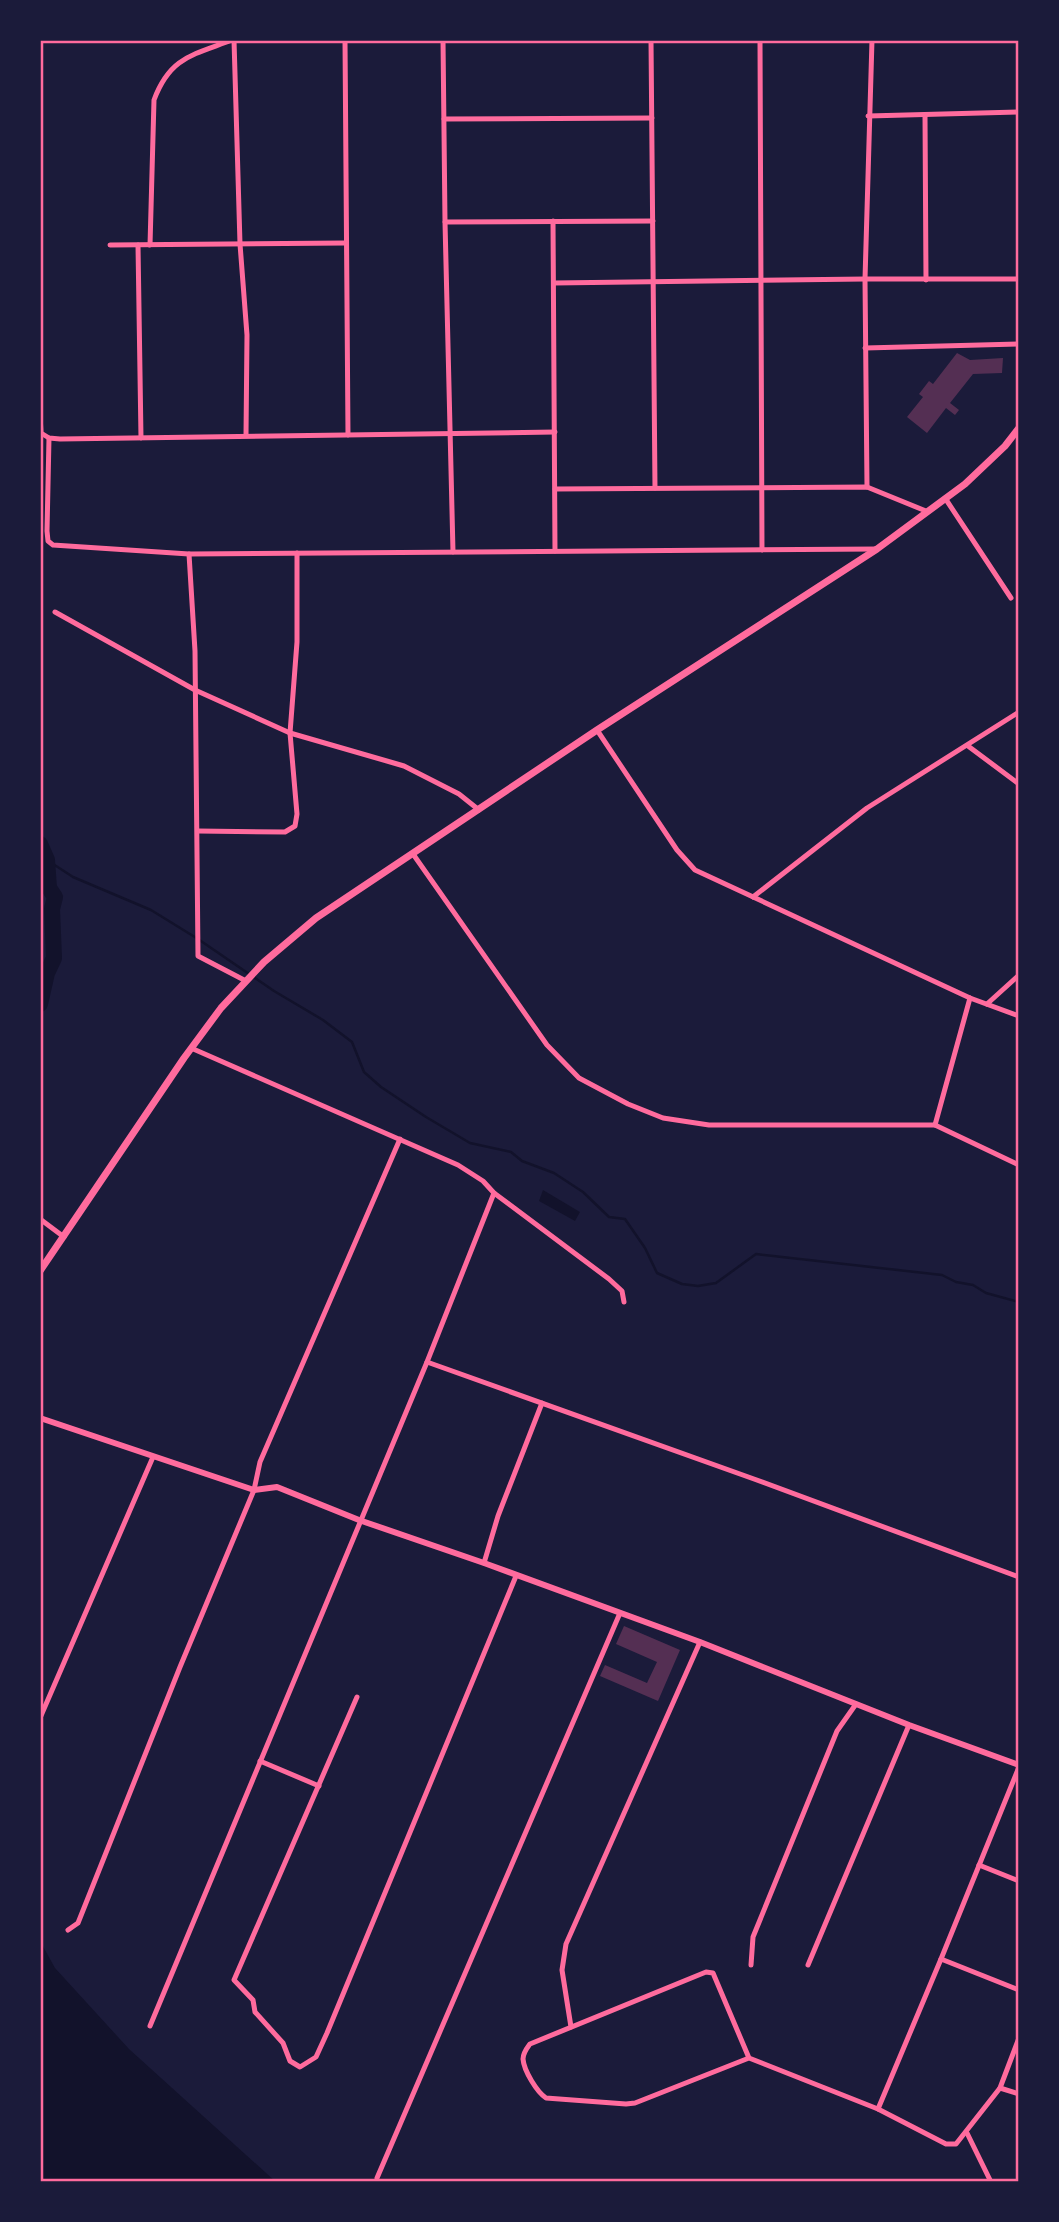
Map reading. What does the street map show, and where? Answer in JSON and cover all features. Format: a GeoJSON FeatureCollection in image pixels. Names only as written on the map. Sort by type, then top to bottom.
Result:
{"type":"FeatureCollection","features":[{"type":"Feature","properties":{"kind":"main road"},"geometry":{"type":"LineString","coordinates":[[40,1270],[191,1048],[221,1007],[264,962],[316,918],[597,730],[877,549],[985,465],[1019,428]]}},
{"type":"Feature","properties":{"kind":"street"},"geometry":{"type":"LineString","coordinates":[[150,245],[154,100],[158,90],[165,77],[183,59],[233,40],[240,244],[247,335],[246,435]]}},
{"type":"Feature","properties":{"kind":"street"},"geometry":{"type":"LineString","coordinates":[[345,40],[348,435]]}},
{"type":"Feature","properties":{"kind":"street"},"geometry":{"type":"LineString","coordinates":[[443,40],[453,552]]}},
{"type":"Feature","properties":{"kind":"street"},"geometry":{"type":"LineString","coordinates":[[651,40],[655,488]]}},
{"type":"Feature","properties":{"kind":"street"},"geometry":{"type":"LineString","coordinates":[[760,40],[762,550]]}},
{"type":"Feature","properties":{"kind":"street"},"geometry":{"type":"LineString","coordinates":[[867,487],[865,279],[872,40]]}},
{"type":"Feature","properties":{"kind":"street"},"geometry":{"type":"LineString","coordinates":[[868,116],[1019,112]]}},
{"type":"Feature","properties":{"kind":"street"},"geometry":{"type":"LineString","coordinates":[[925,115],[926,280]]}},
{"type":"Feature","properties":{"kind":"street"},"geometry":{"type":"LineString","coordinates":[[444,119],[652,118]]}},
{"type":"Feature","properties":{"kind":"street"},"geometry":{"type":"LineString","coordinates":[[445,222],[653,220]]}},
{"type":"Feature","properties":{"kind":"street"},"geometry":{"type":"LineString","coordinates":[[553,221],[555,551]]}},
{"type":"Feature","properties":{"kind":"street"},"geometry":{"type":"LineString","coordinates":[[110,246],[345,243]]}},
{"type":"Feature","properties":{"kind":"street"},"geometry":{"type":"LineString","coordinates":[[138,245],[141,438]]}},
{"type":"Feature","properties":{"kind":"street"},"geometry":{"type":"LineString","coordinates":[[554,283],[1019,279]]}},
{"type":"Feature","properties":{"kind":"street"},"geometry":{"type":"LineString","coordinates":[[865,348],[1019,344]]}},
{"type":"Feature","properties":{"kind":"street"},"geometry":{"type":"LineString","coordinates":[[40,415],[41,433],[49,438],[555,432]]}},
{"type":"Feature","properties":{"kind":"street"},"geometry":{"type":"LineString","coordinates":[[49,438],[48,541],[53,545],[189,554],[877,549]]}},
{"type":"Feature","properties":{"kind":"street"},"geometry":{"type":"LineString","coordinates":[[555,489],[867,487],[926,511]]}},
{"type":"Feature","properties":{"kind":"street"},"geometry":{"type":"LineString","coordinates":[[945,498],[1011,598]]}},
{"type":"Feature","properties":{"kind":"street"},"geometry":{"type":"LineString","coordinates":[[189,554],[195,651],[198,956],[246,981]]}},
{"type":"Feature","properties":{"kind":"street"},"geometry":{"type":"LineString","coordinates":[[198,831],[285,832],[295,826],[297,814],[290,733],[297,642],[296,554]]}},
{"type":"Feature","properties":{"kind":"street"},"geometry":{"type":"LineString","coordinates":[[55,612],[195,690],[290,733],[404,766],[459,794],[479,810]]}},
{"type":"Feature","properties":{"kind":"street"},"geometry":{"type":"LineString","coordinates":[[753,897],[867,808],[1019,712]]}},
{"type":"Feature","properties":{"kind":"street"},"geometry":{"type":"LineString","coordinates":[[597,730],[677,850],[695,870],[970,998],[1019,1016]]}},
{"type":"Feature","properties":{"kind":"street"},"geometry":{"type":"LineString","coordinates":[[968,746],[1019,784]]}},
{"type":"Feature","properties":{"kind":"street"},"geometry":{"type":"LineString","coordinates":[[413,854],[547,1045],[579,1078],[628,1104],[663,1118],[709,1125],[935,1125],[1019,1165]]}},
{"type":"Feature","properties":{"kind":"street"},"geometry":{"type":"LineString","coordinates":[[987,1004],[1019,975]]}},
{"type":"Feature","properties":{"kind":"street"},"geometry":{"type":"LineString","coordinates":[[935,1125],[970,998]]}},
{"type":"Feature","properties":{"kind":"street"},"geometry":{"type":"LineString","coordinates":[[191,1048],[458,1165],[483,1181],[494,1193],[609,1279],[622,1291],[624,1303]]}},
{"type":"Feature","properties":{"kind":"street"},"geometry":{"type":"LineString","coordinates":[[68,1930],[78,1923],[254,1490],[261,1462],[400,1139]]}},
{"type":"Feature","properties":{"kind":"street"},"geometry":{"type":"LineString","coordinates":[[150,2026],[494,1193]]}},
{"type":"Feature","properties":{"kind":"street"},"geometry":{"type":"LineString","coordinates":[[40,1219],[64,1237]]}},
{"type":"Feature","properties":{"kind":"street"},"geometry":{"type":"LineString","coordinates":[[426,1362],[1019,1577]]}},
{"type":"Feature","properties":{"kind":"street"},"geometry":{"type":"LineString","coordinates":[[484,1563],[498,1516],[541,1404]]}},
{"type":"Feature","properties":{"kind":"street"},"geometry":{"type":"LineString","coordinates":[[40,1418],[254,1490],[277,1487],[359,1520],[700,1642],[1019,1766],[942,1959],[878,2109]]}},
{"type":"Feature","properties":{"kind":"street"},"geometry":{"type":"LineString","coordinates":[[40,1718],[153,1457]]}},
{"type":"Feature","properties":{"kind":"street"},"geometry":{"type":"LineString","coordinates":[[357,1697],[234,1980],[253,2000],[255,2012],[284,2043],[290,2061],[300,2067],[316,2057],[516,1576]]}},
{"type":"Feature","properties":{"kind":"street"},"geometry":{"type":"LineString","coordinates":[[377,2179],[620,1613]]}},
{"type":"Feature","properties":{"kind":"street"},"geometry":{"type":"LineString","coordinates":[[571,2027],[562,1970],[566,1944],[700,1642]]}},
{"type":"Feature","properties":{"kind":"street"},"geometry":{"type":"LineString","coordinates":[[751,1965],[753,1937],[837,1731],[856,1704]]}},
{"type":"Feature","properties":{"kind":"street"},"geometry":{"type":"LineString","coordinates":[[808,1965],[909,1725]]}},
{"type":"Feature","properties":{"kind":"street"},"geometry":{"type":"LineString","coordinates":[[260,1761],[319,1786]]}},
{"type":"Feature","properties":{"kind":"street"},"geometry":{"type":"LineString","coordinates":[[979,1866],[1019,1881]]}},
{"type":"Feature","properties":{"kind":"street"},"geometry":{"type":"LineString","coordinates":[[942,1959],[1019,1990]]}},
{"type":"Feature","properties":{"kind":"street"},"geometry":{"type":"LineString","coordinates":[[750,2058],[713,1973],[710,1972],[530,2043],[523,2061],[540,2093],[547,2098],[626,2104],[635,2103],[750,2058],[878,2109],[946,2144],[957,2144],[1000,2088],[1019,2038]]}},
{"type":"Feature","properties":{"kind":"street"},"geometry":{"type":"LineString","coordinates":[[1000,2088],[1019,2094]]}},
{"type":"Feature","properties":{"kind":"street"},"geometry":{"type":"LineString","coordinates":[[967,2133],[991,2182]]}},
{"type":"Feature","properties":{"kind":"shaded area"},"geometry":{"type":"Polygon","coordinates":[[[543,1190],[580,1212],[575,1221],[539,1201],[543,1190]]]}},
{"type":"Feature","properties":{"kind":"shaded area"},"geometry":{"type":"Polygon","coordinates":[[[40,1941],[55,1968],[129,2049],[276,2182],[40,2182],[40,1941]]]}},
{"type":"Feature","properties":{"kind":"building"},"geometry":{"type":"Polygon","coordinates":[[[957,353],[970,360],[1003,358],[1002,373],[973,374],[950,403],[959,410],[955,415],[946,408],[927,433],[907,417],[923,397],[919,394],[929,381],[933,384],[957,353]]]}},
{"type":"Feature","properties":{"kind":"building"},"geometry":{"type":"Polygon","coordinates":[[[624,1626],[680,1650],[658,1701],[600,1676],[605,1665],[647,1683],[657,1662],[616,1644],[624,1626]]]}},
{"type":"Feature","properties":{"kind":"waterway"},"geometry":{"type":"LineString","coordinates":[[40,844],[47,860],[49,888],[55,897],[52,909],[54,958],[47,973],[40,1004]]}},
{"type":"Feature","properties":{"kind":"waterway"},"geometry":{"type":"LineString","coordinates":[[47,860],[73,877],[151,910],[323,1020],[352,1042],[364,1072],[381,1087],[426,1117],[470,1143],[511,1152],[522,1161],[554,1173],[583,1192],[609,1217],[625,1219],[645,1248],[657,1273],[682,1284],[698,1286],[716,1283],[756,1254],[942,1275],[956,1282],[973,1285],[986,1293],[1019,1302]]}}]}
